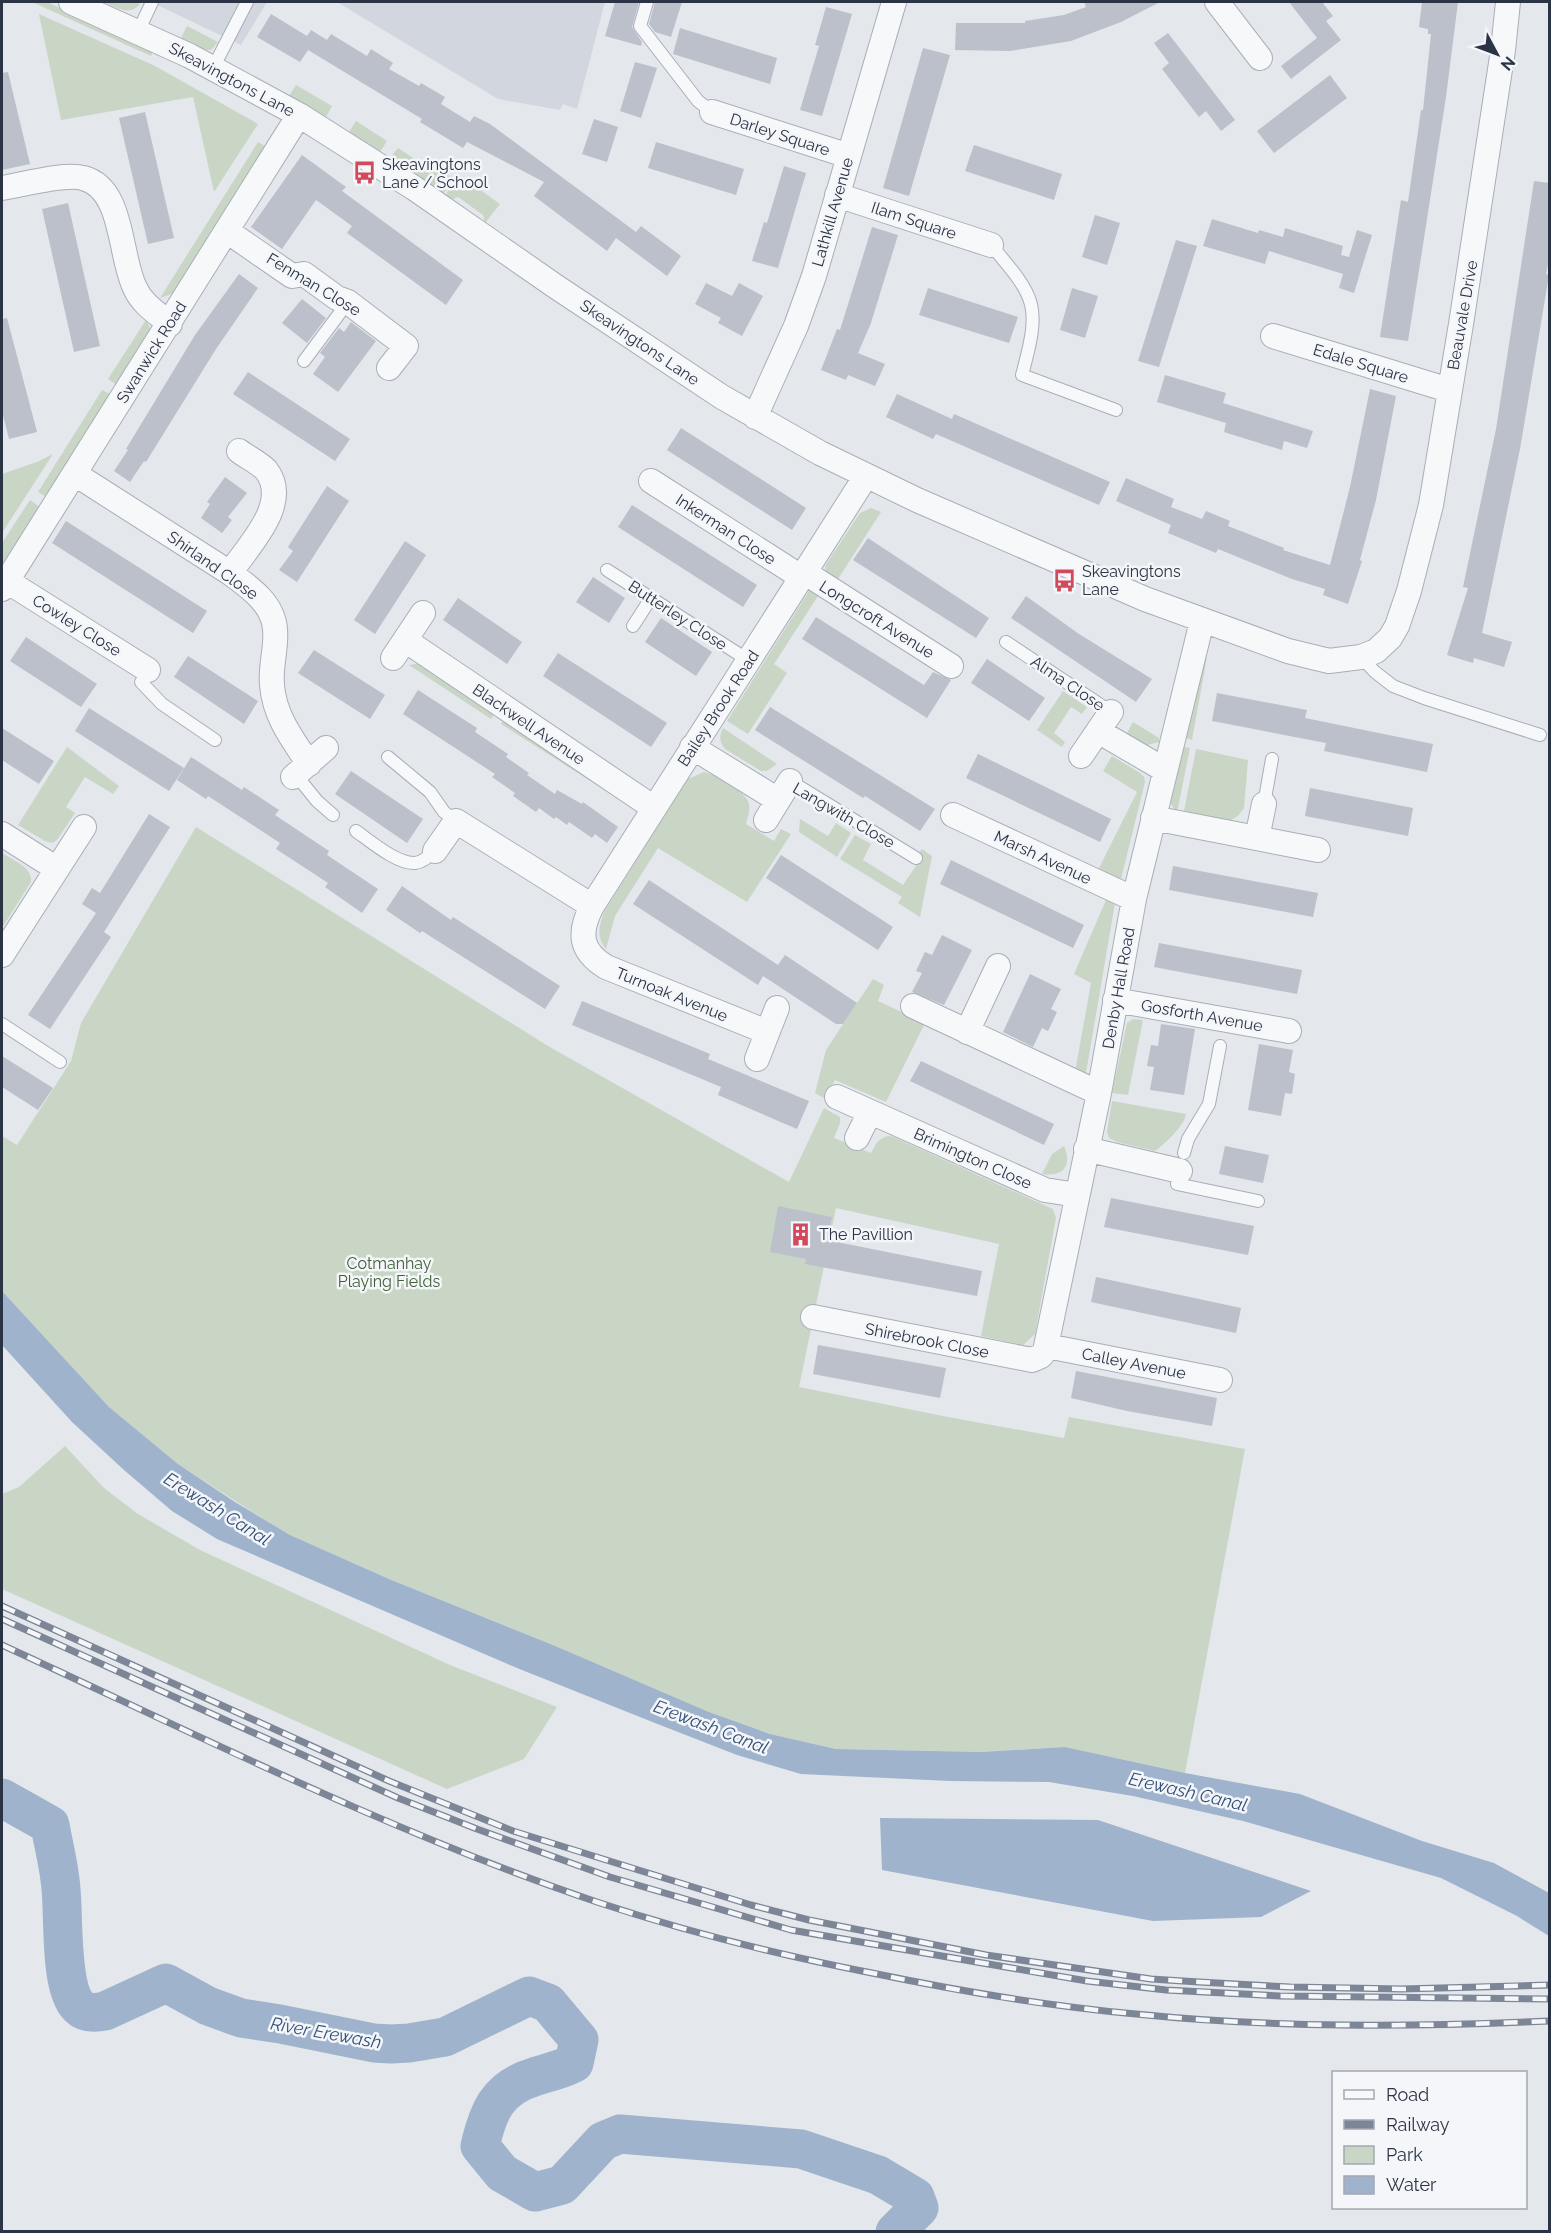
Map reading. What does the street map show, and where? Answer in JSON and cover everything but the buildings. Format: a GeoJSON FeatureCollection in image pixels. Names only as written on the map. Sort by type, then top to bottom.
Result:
{"type":"FeatureCollection","features":[{"type":"Feature","properties":{"kind":"street","name":"Skeavingtons Lane"},"geometry":{"type":"LineString","coordinates":[[71,2],[213,68],[299,115],[414,188],[705,386],[755,417],[866,476],[1145,599],[1288,651],[1329,661],[1362,657],[1376,651],[1390,638],[1397,626]]}},
{"type":"Feature","properties":{"kind":"street","name":"Lathkill Avenue"},"geometry":{"type":"LineString","coordinates":[[755,417],[804,303],[894,2]]}},
{"type":"Feature","properties":{"kind":"street"},"geometry":{"type":"LineString","coordinates":[[1216,2],[1260,58]]}},
{"type":"Feature","properties":{"kind":"street","name":"Beauvale Drive"},"geometry":{"type":"LineString","coordinates":[[1397,626],[1409,591],[1431,505],[1473,256],[1508,2]]}},
{"type":"Feature","properties":{"kind":"street","name":"Darley Square"},"geometry":{"type":"LineString","coordinates":[[712,112],[849,156]]}},
{"type":"Feature","properties":{"kind":"street","name":"Swanwick Road"},"geometry":{"type":"LineString","coordinates":[[3,582],[75,474],[299,115]]}},
{"type":"Feature","properties":{"kind":"street"},"geometry":{"type":"LineString","coordinates":[[2,188],[71,177],[84,178],[96,184],[110,198],[134,288],[144,303],[170,324]]}},
{"type":"Feature","properties":{"kind":"street","name":"Ilam Square"},"geometry":{"type":"LineString","coordinates":[[837,195],[991,244]]}},
{"type":"Feature","properties":{"kind":"street","name":"Fenman Close"},"geometry":{"type":"LineString","coordinates":[[227,231],[292,276],[304,274],[337,298],[348,302],[406,346],[389,368]]}},
{"type":"Feature","properties":{"kind":"street","name":"Edale Square"},"geometry":{"type":"LineString","coordinates":[[1273,336],[1449,390]]}},
{"type":"Feature","properties":{"kind":"street"},"geometry":{"type":"LineString","coordinates":[[230,573],[268,518],[275,496],[273,483],[265,469],[239,451]]}},
{"type":"Feature","properties":{"kind":"street","name":"Shirland Close"},"geometry":{"type":"LineString","coordinates":[[75,474],[230,573],[262,599],[272,616],[275,629],[271,669],[272,686],[283,724],[306,766]]}},
{"type":"Feature","properties":{"kind":"street","name":"Bailey Brook Road"},"geometry":{"type":"LineString","coordinates":[[585,944],[582,930],[592,906],[866,476]]}},
{"type":"Feature","properties":{"kind":"street","name":"Inkerman Close"},"geometry":{"type":"LineString","coordinates":[[651,481],[802,575]]}},
{"type":"Feature","properties":{"kind":"street","name":"Longcroft Avenue"},"geometry":{"type":"LineString","coordinates":[[802,575],[951,666]]}},
{"type":"Feature","properties":{"kind":"street","name":"Cowley Close"},"geometry":{"type":"LineString","coordinates":[[3,582],[149,669]]}},
{"type":"Feature","properties":{"kind":"street","name":"Blackwell Avenue"},"geometry":{"type":"LineString","coordinates":[[423,613],[399,649],[654,808]]}},
{"type":"Feature","properties":{"kind":"street","name":"Denby Hall Road"},"geometry":{"type":"LineString","coordinates":[[1044,1351],[1099,1093],[1134,899],[1202,621]]}},
{"type":"Feature","properties":{"kind":"street","name":"Alma Close"},"geometry":{"type":"LineString","coordinates":[[1081,756],[1104,721],[1165,770]]}},
{"type":"Feature","properties":{"kind":"street","name":"Langwith Close"},"geometry":{"type":"LineString","coordinates":[[692,747],[778,800]]}},
{"type":"Feature","properties":{"kind":"street"},"geometry":{"type":"LineString","coordinates":[[1257,838],[1264,804]]}},
{"type":"Feature","properties":{"kind":"street","name":"Marsh Avenue"},"geometry":{"type":"LineString","coordinates":[[953,815],[1134,899]]}},
{"type":"Feature","properties":{"kind":"street"},"geometry":{"type":"LineString","coordinates":[[1153,818],[1318,850]]}},
{"type":"Feature","properties":{"kind":"street"},"geometry":{"type":"LineString","coordinates":[[435,851],[456,821],[592,906]]}},
{"type":"Feature","properties":{"kind":"street"},"geometry":{"type":"LineString","coordinates":[[2,955],[84,827]]}},
{"type":"Feature","properties":{"kind":"street"},"geometry":{"type":"LineString","coordinates":[[2,834],[57,869]]}},
{"type":"Feature","properties":{"kind":"street","name":"Turnoak Avenue"},"geometry":{"type":"LineString","coordinates":[[585,944],[590,955],[606,967],[767,1032]]}},
{"type":"Feature","properties":{"kind":"street"},"geometry":{"type":"LineString","coordinates":[[967,1032],[999,966]]}},
{"type":"Feature","properties":{"kind":"street","name":"Gosforth Avenue"},"geometry":{"type":"LineString","coordinates":[[1115,1000],[1289,1031]]}},
{"type":"Feature","properties":{"kind":"street"},"geometry":{"type":"LineString","coordinates":[[913,1006],[1099,1093]]}},
{"type":"Feature","properties":{"kind":"street"},"geometry":{"type":"LineString","coordinates":[[757,1059],[777,1008]]}},
{"type":"Feature","properties":{"kind":"street","name":"Brimington Close"},"geometry":{"type":"LineString","coordinates":[[837,1097],[1045,1190],[1077,1195]]}},
{"type":"Feature","properties":{"kind":"street"},"geometry":{"type":"LineString","coordinates":[[857,1138],[870,1112]]}},
{"type":"Feature","properties":{"kind":"street"},"geometry":{"type":"LineString","coordinates":[[1086,1149],[1179,1174]]}},
{"type":"Feature","properties":{"kind":"street","name":"Shirebrook Close"},"geometry":{"type":"LineString","coordinates":[[813,1317],[1032,1360],[1044,1351]]}},
{"type":"Feature","properties":{"kind":"street","name":"Calley Avenue"},"geometry":{"type":"LineString","coordinates":[[1044,1351],[1220,1380]]}},
{"type":"Feature","properties":{"kind":"lane"},"geometry":{"type":"LineString","coordinates":[[138,32],[152,2]]}},
{"type":"Feature","properties":{"kind":"lane"},"geometry":{"type":"LineString","coordinates":[[213,68],[247,2]]}},
{"type":"Feature","properties":{"kind":"lane"},"geometry":{"type":"LineString","coordinates":[[647,2],[640,26],[698,101],[712,112]]}},
{"type":"Feature","properties":{"kind":"lane"},"geometry":{"type":"LineString","coordinates":[[991,244],[1020,279],[1032,303],[1033,336],[1022,375],[1116,410]]}},
{"type":"Feature","properties":{"kind":"lane"},"geometry":{"type":"LineString","coordinates":[[304,361],[348,302]]}},
{"type":"Feature","properties":{"kind":"lane","name":"Butterley Close"},"geometry":{"type":"LineString","coordinates":[[607,570],[748,660]]}},
{"type":"Feature","properties":{"kind":"lane"},"geometry":{"type":"LineString","coordinates":[[633,626],[651,597]]}},
{"type":"Feature","properties":{"kind":"lane","name":"Alma Close"},"geometry":{"type":"LineString","coordinates":[[1006,642],[1104,721]]}},
{"type":"Feature","properties":{"kind":"lane"},"geometry":{"type":"LineString","coordinates":[[1362,657],[1375,672],[1393,686],[1540,735]]}},
{"type":"Feature","properties":{"kind":"lane","name":"Cowley Close"},"geometry":{"type":"LineString","coordinates":[[149,669],[162,704],[215,740]]}},
{"type":"Feature","properties":{"kind":"lane"},"geometry":{"type":"LineString","coordinates":[[388,757],[430,792],[444,812],[456,821]]}},
{"type":"Feature","properties":{"kind":"lane"},"geometry":{"type":"LineString","coordinates":[[1264,804],[1272,759]]}},
{"type":"Feature","properties":{"kind":"lane"},"geometry":{"type":"LineString","coordinates":[[306,766],[317,801],[333,815]]}},
{"type":"Feature","properties":{"kind":"lane","name":"Langwith Close"},"geometry":{"type":"LineString","coordinates":[[778,800],[916,858]]}},
{"type":"Feature","properties":{"kind":"lane"},"geometry":{"type":"LineString","coordinates":[[356,831],[394,857],[404,861],[415,863],[435,851]]}},
{"type":"Feature","properties":{"kind":"lane"},"geometry":{"type":"LineString","coordinates":[[2,1024],[60,1062]]}},
{"type":"Feature","properties":{"kind":"lane"},"geometry":{"type":"LineString","coordinates":[[1220,1046],[1209,1104],[1188,1139],[1179,1174],[1258,1201]]}},
{"type":"Feature","properties":{"kind":"shaded area"},"geometry":{"type":"Polygon","coordinates":[[[151,2],[267,2],[241,45],[151,2]]]}},
{"type":"Feature","properties":{"kind":"shaded area"},"geometry":{"type":"Polygon","coordinates":[[[337,2],[605,2],[577,109],[563,104],[560,110],[498,99],[337,2]]]}},
{"type":"Feature","properties":{"kind":"green space"},"geometry":{"type":"Polygon","coordinates":[[[32,2],[47,2],[153,50],[151,56],[32,2]]]}},
{"type":"Feature","properties":{"kind":"green space"},"geometry":{"type":"Polygon","coordinates":[[[104,2],[140,4],[136,8],[127,10],[104,2]]]}},
{"type":"Feature","properties":{"kind":"green space"},"geometry":{"type":"Polygon","coordinates":[[[39,14],[155,66],[258,124],[214,192],[193,97],[61,120],[39,14]]]}},
{"type":"Feature","properties":{"kind":"green space"},"geometry":{"type":"Polygon","coordinates":[[[187,26],[218,42],[211,50],[206,50],[181,38],[187,26]]]}},
{"type":"Feature","properties":{"kind":"green space"},"geometry":{"type":"Polygon","coordinates":[[[296,85],[332,106],[326,117],[289,96],[296,85]]]}},
{"type":"Feature","properties":{"kind":"green space"},"geometry":{"type":"Polygon","coordinates":[[[356,121],[387,141],[380,152],[349,132],[356,121]]]}},
{"type":"Feature","properties":{"kind":"green space"},"geometry":{"type":"Polygon","coordinates":[[[258,142],[268,148],[177,292],[160,298],[258,142]]]}},
{"type":"Feature","properties":{"kind":"green space"},"geometry":{"type":"Polygon","coordinates":[[[398,148],[433,171],[454,177],[443,195],[390,158],[398,148]]]}},
{"type":"Feature","properties":{"kind":"green space"},"geometry":{"type":"Polygon","coordinates":[[[457,176],[462,177],[500,204],[485,223],[483,215],[458,197],[451,200],[445,196],[457,176]]]}},
{"type":"Feature","properties":{"kind":"green space"},"geometry":{"type":"Polygon","coordinates":[[[146,320],[150,333],[117,385],[108,379],[146,320]]]}},
{"type":"Feature","properties":{"kind":"green space"},"geometry":{"type":"Polygon","coordinates":[[[102,390],[112,395],[48,498],[38,492],[102,390]]]}},
{"type":"Feature","properties":{"kind":"green space"},"geometry":{"type":"Polygon","coordinates":[[[53,454],[2,533],[2,474],[53,454]]]}},
{"type":"Feature","properties":{"kind":"green space"},"geometry":{"type":"Polygon","coordinates":[[[30,500],[41,508],[7,560],[2,563],[2,543],[30,500]]]}},
{"type":"Feature","properties":{"kind":"green space"},"geometry":{"type":"Polygon","coordinates":[[[871,508],[881,512],[838,579],[826,571],[825,566],[860,513],[871,508]]]}},
{"type":"Feature","properties":{"kind":"green space"},"geometry":{"type":"Polygon","coordinates":[[[809,591],[818,596],[774,664],[787,673],[748,734],[727,721],[809,591]]]}},
{"type":"Feature","properties":{"kind":"green space"},"geometry":{"type":"Polygon","coordinates":[[[1207,657],[1192,740],[1183,737],[1201,662],[1207,657]]]}},
{"type":"Feature","properties":{"kind":"green space"},"geometry":{"type":"Polygon","coordinates":[[[423,663],[496,711],[491,719],[409,665],[423,663]]]}},
{"type":"Feature","properties":{"kind":"green space"},"geometry":{"type":"Polygon","coordinates":[[[1063,691],[1087,707],[1082,714],[1071,707],[1054,733],[1065,742],[1062,747],[1037,730],[1063,691]]]}},
{"type":"Feature","properties":{"kind":"green space"},"geometry":{"type":"Polygon","coordinates":[[[505,718],[622,796],[617,798],[501,724],[505,718]]]}},
{"type":"Feature","properties":{"kind":"green space"},"geometry":{"type":"Polygon","coordinates":[[[1133,722],[1159,738],[1159,742],[1144,746],[1126,735],[1133,722]]]}},
{"type":"Feature","properties":{"kind":"green space"},"geometry":{"type":"Polygon","coordinates":[[[723,728],[777,764],[767,771],[761,771],[725,749],[720,739],[723,728]]]}},
{"type":"Feature","properties":{"kind":"green space"},"geometry":{"type":"Polygon","coordinates":[[[1181,746],[1190,748],[1177,813],[1168,800],[1181,746]]]}},
{"type":"Feature","properties":{"kind":"green space"},"geometry":{"type":"Polygon","coordinates":[[[67,747],[119,786],[113,794],[85,777],[66,807],[75,813],[57,840],[52,843],[18,825],[67,747]]]}},
{"type":"Feature","properties":{"kind":"green space"},"geometry":{"type":"Polygon","coordinates":[[[1196,749],[1248,760],[1244,808],[1238,816],[1231,820],[1184,811],[1196,749]]]}},
{"type":"Feature","properties":{"kind":"green space"},"geometry":{"type":"Polygon","coordinates":[[[1112,756],[1140,773],[1145,782],[1121,879],[1098,870],[1137,792],[1103,771],[1112,756]]]}},
{"type":"Feature","properties":{"kind":"green space"},"geometry":{"type":"Polygon","coordinates":[[[704,772],[728,783],[745,797],[749,807],[746,824],[774,841],[781,829],[791,834],[747,902],[658,848],[615,916],[606,949],[599,931],[604,912],[688,779],[704,772]]]}},
{"type":"Feature","properties":{"kind":"green space"},"geometry":{"type":"Polygon","coordinates":[[[800,819],[828,836],[836,823],[851,833],[837,857],[799,832],[800,819]]]}},
{"type":"Feature","properties":{"kind":"green space","name":"Cotmanhay Playing Fields"},"geometry":{"type":"Polygon","coordinates":[[[196,827],[548,1046],[789,1182],[824,1108],[840,1117],[834,1138],[871,1153],[881,1139],[891,1136],[1053,1209],[1056,1218],[1035,1334],[1023,1345],[981,1336],[999,1244],[836,1208],[799,1387],[1064,1438],[1069,1417],[1245,1449],[1185,1773],[1065,1747],[981,1752],[836,1749],[770,1734],[709,1712],[553,1645],[389,1579],[290,1535],[178,1464],[109,1407],[2,1291],[2,1136],[17,1145],[71,1061],[81,1023],[196,827]]]}},
{"type":"Feature","properties":{"kind":"green space"},"geometry":{"type":"Polygon","coordinates":[[[855,835],[871,844],[863,860],[903,885],[922,857],[918,854],[922,849],[932,856],[920,917],[898,903],[902,897],[840,859],[855,835]]]}},
{"type":"Feature","properties":{"kind":"green space"},"geometry":{"type":"Polygon","coordinates":[[[2,853],[29,872],[31,882],[2,928],[2,853]]]}},
{"type":"Feature","properties":{"kind":"green space"},"geometry":{"type":"Polygon","coordinates":[[[1106,900],[1115,903],[1086,1073],[1082,1077],[1075,1072],[1091,983],[1074,974],[1106,900]]]}},
{"type":"Feature","properties":{"kind":"green space"},"geometry":{"type":"Polygon","coordinates":[[[873,979],[884,985],[878,1001],[925,1023],[886,1102],[835,1080],[824,1098],[815,1093],[826,1050],[873,979]]]}},
{"type":"Feature","properties":{"kind":"green space"},"geometry":{"type":"Polygon","coordinates":[[[1133,1019],[1143,1020],[1128,1095],[1112,1093],[1127,1023],[1133,1019]]]}},
{"type":"Feature","properties":{"kind":"green space"},"geometry":{"type":"Polygon","coordinates":[[[1112,1101],[1186,1114],[1185,1119],[1168,1140],[1155,1151],[1117,1142],[1109,1138],[1107,1131],[1112,1101]]]}},
{"type":"Feature","properties":{"kind":"green space"},"geometry":{"type":"Polygon","coordinates":[[[1064,1146],[1067,1160],[1064,1169],[1055,1174],[1042,1174],[1052,1154],[1064,1146]]]}},
{"type":"Feature","properties":{"kind":"green space"},"geometry":{"type":"Polygon","coordinates":[[[65,1446],[104,1488],[138,1514],[200,1550],[450,1665],[557,1707],[524,1759],[447,1789],[2,1589],[2,1494],[19,1487],[65,1446]]]}},
{"type":"Feature","properties":{"kind":"water","name":"Erewash Canal"},"geometry":{"type":"Polygon","coordinates":[[[2,1291],[109,1407],[178,1464],[290,1535],[389,1579],[553,1645],[709,1712],[770,1734],[836,1749],[981,1752],[1065,1747],[1185,1773],[1300,1794],[1422,1841],[1494,1863],[1549,1893],[1549,1936],[1517,1916],[1441,1878],[1243,1821],[1133,1796],[1049,1782],[950,1781],[801,1774],[737,1755],[517,1668],[217,1539],[172,1511],[72,1422],[2,1345],[2,1291]]]}},
{"type":"Feature","properties":{"kind":"water"},"geometry":{"type":"Polygon","coordinates":[[[880,1818],[1098,1820],[1311,1891],[1261,1917],[1153,1921],[882,1870],[880,1818]]]}},
{"type":"Feature","properties":{"kind":"waterway","name":"River Erewash"},"geometry":{"type":"LineString","coordinates":[[2,1798],[50,1825],[60,1880],[68,1983],[72,1997],[85,2011],[105,2011],[166,1983],[208,2006],[241,2018],[374,2043],[391,2044],[445,2037],[529,1996],[548,2003],[579,2040],[574,2063],[521,2082],[511,2088],[496,2103],[487,2122],[480,2146],[502,2173],[535,2192],[562,2185],[603,2141],[620,2134],[801,2149],[878,2175],[915,2197],[919,2208],[895,2232]]}},
{"type":"Feature","properties":{"kind":"railway"},"geometry":{"type":"LineString","coordinates":[[2,1606],[389,1781],[513,1831],[751,1905],[809,1920],[986,1955],[1151,1979],[1290,1987],[1402,1989],[1550,1985]]}},
{"type":"Feature","properties":{"kind":"railway"},"geometry":{"type":"LineString","coordinates":[[2,1619],[398,1798],[610,1877],[791,1930],[1087,1981],[1166,1990],[1280,1996],[1550,1999]]}},
{"type":"Feature","properties":{"kind":"railway"},"geometry":{"type":"LineString","coordinates":[[2,1645],[222,1748],[445,1845],[597,1902],[768,1951],[970,1992],[1069,2007],[1187,2019],[1343,2025],[1550,2021]]}},
{"type":"Feature","properties":{"kind":"place","name":"Skeavingtons Lane / School"},"geometry":{"type":"Point","coordinates":[364,173]}},
{"type":"Feature","properties":{"kind":"place","name":"Skeavingtons Lane"},"geometry":{"type":"Point","coordinates":[1064,580]}},
{"type":"Feature","properties":{"kind":"place","name":"The Pavillion"},"geometry":{"type":"Point","coordinates":[801,1234]}}]}
